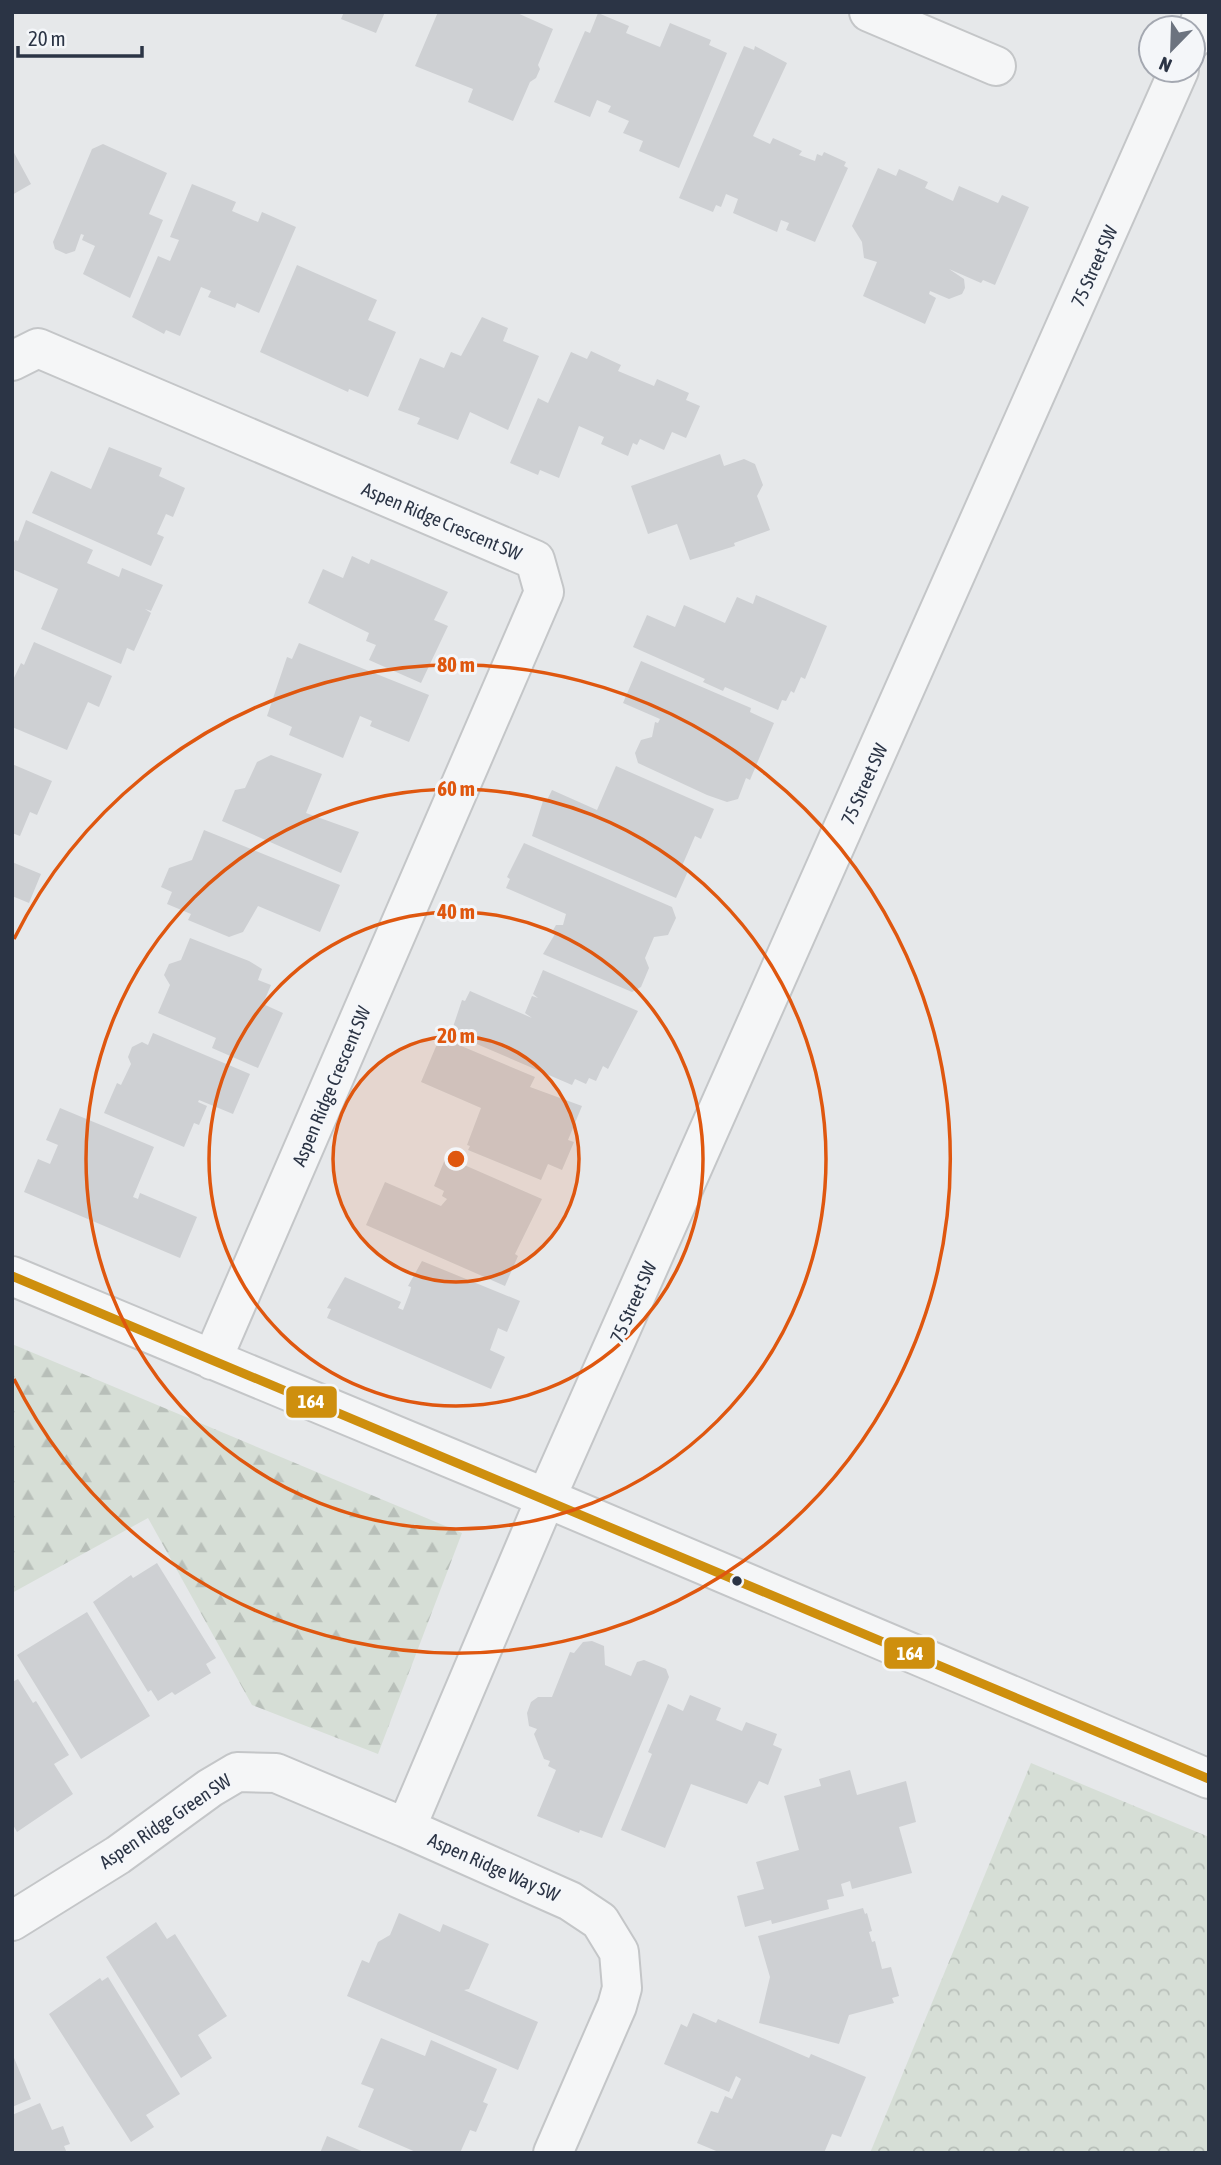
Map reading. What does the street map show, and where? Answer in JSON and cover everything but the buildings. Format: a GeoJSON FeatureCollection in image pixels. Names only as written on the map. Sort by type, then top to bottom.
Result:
{"type":"FeatureCollection","features":[{"type":"Feature","properties":{"kind":"street"},"geometry":{"type":"LineString","coordinates":[[869,12],[996,66]]}},
{"type":"Feature","properties":{"kind":"street","name":"75 Street SW"},"geometry":{"type":"LineString","coordinates":[[547,1498],[1173,84]]}},
{"type":"Feature","properties":{"kind":"street","name":"Aspen Ridge Crescent SW"},"geometry":{"type":"LineString","coordinates":[[12,361],[38,348],[535,560],[544,592],[212,1360]]}},
{"type":"Feature","properties":{"kind":"street"},"geometry":{"type":"LineString","coordinates":[[12,1276],[547,1498],[1209,1779]]}},
{"type":"Feature","properties":{"kind":"street","name":"Aspen Ridge Way SW"},"geometry":{"type":"LineString","coordinates":[[547,1498],[406,1828],[586,1909],[611,1936],[619,1952],[622,1989],[617,2006],[553,2153]]}},
{"type":"Feature","properties":{"kind":"street","name":"Aspen Ridge Green SW"},"geometry":{"type":"LineString","coordinates":[[12,1922],[118,1855],[210,1788],[237,1772],[276,1773],[406,1828]]}},
{"type":"Feature","properties":{"kind":"green space"},"geometry":{"type":"Polygon","coordinates":[[[12,1344],[462,1533],[378,1754],[252,1705],[148,1518],[12,1593],[12,1344]]]}},
{"type":"Feature","properties":{"kind":"green space"},"geometry":{"type":"Polygon","coordinates":[[[1031,1763],[1209,1837],[1209,2153],[870,2153],[1031,1763]]]}},
{"type":"Feature","properties":{"kind":"transit line","name":"164"},"geometry":{"type":"LineString","coordinates":[[12,1276],[1209,1779]]}}]}
